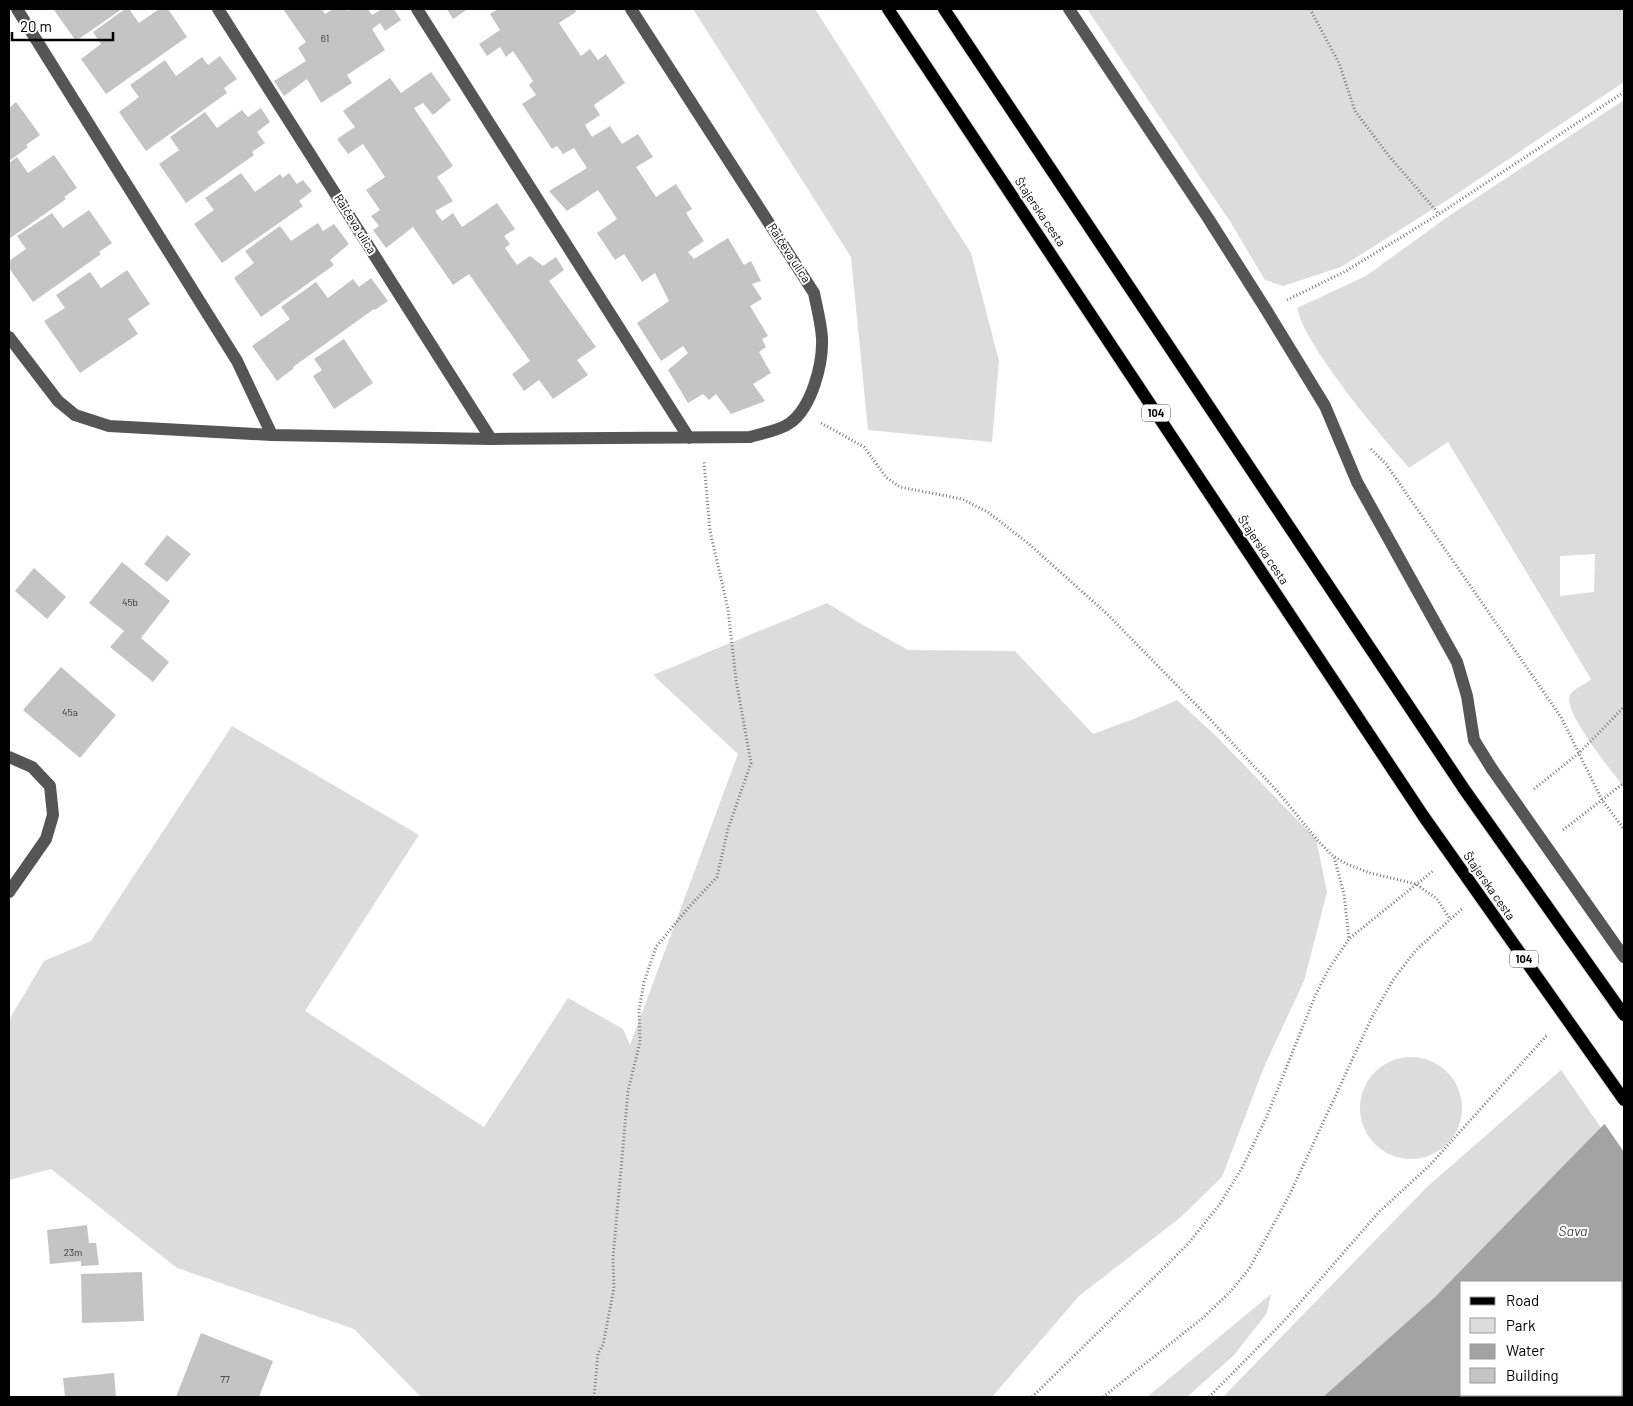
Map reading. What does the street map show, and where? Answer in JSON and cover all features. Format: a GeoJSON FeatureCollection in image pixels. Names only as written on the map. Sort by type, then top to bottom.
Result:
{"type":"FeatureCollection","features":[{"type":"Feature","properties":{"kind":"main road","name":"Štajerska cesta"},"geometry":{"type":"LineString","coordinates":[[888,9],[1424,817],[1624,1100]]}},
{"type":"Feature","properties":{"kind":"main road"},"geometry":{"type":"LineString","coordinates":[[944,9],[1464,789],[1624,1015]]}},
{"type":"Feature","properties":{"kind":"street"},"geometry":{"type":"LineString","coordinates":[[17,9],[237,361],[272,435]]}},
{"type":"Feature","properties":{"kind":"street","name":"Raičeva ulica"},"geometry":{"type":"LineString","coordinates":[[218,9],[491,439]]}},
{"type":"Feature","properties":{"kind":"street"},"geometry":{"type":"LineString","coordinates":[[417,9],[689,438]]}},
{"type":"Feature","properties":{"kind":"street","name":"Raičeva ulica"},"geometry":{"type":"LineString","coordinates":[[9,337],[24,360],[58,401],[75,415],[109,426],[272,435],[491,439],[750,437],[789,424],[801,412],[814,388],[822,341],[814,292],[631,9]]}},
{"type":"Feature","properties":{"kind":"street"},"geometry":{"type":"LineString","coordinates":[[1070,9],[1265,308],[1325,406],[1357,482],[1457,662],[1467,696],[1474,740],[1492,769],[1624,957]]}},
{"type":"Feature","properties":{"kind":"street"},"geometry":{"type":"LineString","coordinates":[[9,757],[32,767],[50,786],[53,815],[46,839],[9,892]]}},
{"type":"Feature","properties":{"kind":"path"},"geometry":{"type":"LineString","coordinates":[[1310,9],[1339,63],[1355,111],[1389,156],[1438,214]]}},
{"type":"Feature","properties":{"kind":"path"},"geometry":{"type":"LineString","coordinates":[[1265,308],[1295,296],[1346,271],[1438,214],[1624,92]]}},
{"type":"Feature","properties":{"kind":"path"},"geometry":{"type":"LineString","coordinates":[[801,412],[864,447],[886,477],[900,487],[962,499],[988,512],[1029,544],[1106,613],[1208,716],[1278,792],[1333,856],[1347,864],[1370,872],[1416,884],[1438,898],[1450,918]]}},
{"type":"Feature","properties":{"kind":"path"},"geometry":{"type":"LineString","coordinates":[[594,1397],[598,1353],[603,1346],[614,1288],[613,1258],[628,1091],[640,1042],[639,1010],[644,982],[656,947],[717,877],[728,829],[751,763],[736,680],[728,610],[710,531],[704,462],[689,438]]}},
{"type":"Feature","properties":{"kind":"path"},"geometry":{"type":"LineString","coordinates":[[1366,445],[1386,464],[1561,717],[1602,800],[1624,829]]}},
{"type":"Feature","properties":{"kind":"path"},"geometry":{"type":"LineString","coordinates":[[1579,753],[1624,707]]}},
{"type":"Feature","properties":{"kind":"path"},"geometry":{"type":"LineString","coordinates":[[1556,835],[1624,783]]}},
{"type":"Feature","properties":{"kind":"path"},"geometry":{"type":"LineString","coordinates":[[1032,1397],[1187,1245],[1220,1204],[1242,1168],[1266,1118],[1316,994],[1328,970],[1349,939],[1344,894],[1333,856]]}},
{"type":"Feature","properties":{"kind":"path"},"geometry":{"type":"LineString","coordinates":[[1103,1397],[1204,1317],[1231,1291],[1249,1269],[1289,1196],[1372,1017],[1393,980],[1416,950],[1450,918],[1465,907]]}},
{"type":"Feature","properties":{"kind":"path"},"geometry":{"type":"LineString","coordinates":[[1210,1397],[1284,1321],[1379,1212],[1430,1166],[1551,1032]]}},
{"type":"Feature","properties":{"kind":"green space"},"geometry":{"type":"Polygon","coordinates":[[[693,9],[815,9],[971,253],[999,361],[992,442],[868,430],[851,257],[693,9]]]}},
{"type":"Feature","properties":{"kind":"green space"},"geometry":{"type":"Polygon","coordinates":[[[1087,9],[1624,9],[1624,82],[1449,199],[1341,267],[1283,286],[1265,280],[1231,223],[1087,9]]]}},
{"type":"Feature","properties":{"kind":"green space"},"geometry":{"type":"Polygon","coordinates":[[[1624,100],[1624,787],[1580,727],[1569,703],[1570,695],[1591,679],[1448,442],[1409,468],[1340,383],[1319,353],[1303,326],[1297,308],[1366,276],[1446,218],[1624,100]],[[1595,554],[1560,556],[1560,596],[1594,592],[1595,554]]]}},
{"type":"Feature","properties":{"kind":"green space"},"geometry":{"type":"Polygon","coordinates":[[[827,603],[908,650],[1015,651],[1093,734],[1177,700],[1215,735],[1316,839],[1327,892],[1304,981],[1264,1067],[1222,1177],[1181,1217],[1079,1296],[992,1397],[421,1397],[354,1329],[177,1268],[51,1169],[9,1180],[9,1020],[44,961],[91,941],[232,726],[419,835],[305,1011],[484,1127],[568,998],[623,1029],[630,1045],[738,754],[653,675],[827,603]]]}},
{"type":"Feature","properties":{"kind":"green space"},"geometry":{"type":"Polygon","coordinates":[[[1411,1057],[1431,1061],[1447,1072],[1458,1088],[1462,1108],[1458,1128],[1447,1144],[1431,1155],[1411,1159],[1391,1155],[1375,1144],[1364,1128],[1360,1108],[1364,1088],[1375,1072],[1391,1061],[1411,1057]]]}},
{"type":"Feature","properties":{"kind":"green space"},"geometry":{"type":"Polygon","coordinates":[[[1561,1070],[1602,1129],[1434,1298],[1323,1397],[1223,1397],[1427,1187],[1561,1070]]]}},
{"type":"Feature","properties":{"kind":"green space"},"geometry":{"type":"Polygon","coordinates":[[[1271,1294],[1267,1313],[1234,1355],[1187,1397],[1147,1397],[1271,1294]]]}},
{"type":"Feature","properties":{"kind":"water","name":"Sava"},"geometry":{"type":"Polygon","coordinates":[[[1624,1104],[1624,1397],[1323,1397],[1434,1298],[1624,1104]]]}},
{"type":"Feature","properties":{"kind":"pier"},"geometry":{"type":"Polygon","coordinates":[[[1624,1102],[1624,1152],[1604,1123],[1624,1102]]]}},
{"type":"Feature","properties":{"kind":"building"},"geometry":{"type":"Polygon","coordinates":[[[122,9],[76,41],[54,10],[122,9]]]}},
{"type":"Feature","properties":{"kind":"building"},"geometry":{"type":"Polygon","coordinates":[[[125,9],[129,9],[139,23],[159,9],[168,9],[187,37],[106,94],[81,59],[101,44],[93,32],[125,9]]]}},
{"type":"Feature","properties":{"kind":"building"},"geometry":{"type":"Polygon","coordinates":[[[283,9],[322,9],[325,14],[333,9],[347,9],[348,11],[351,9],[368,9],[372,15],[382,9],[394,9],[401,20],[385,31],[380,23],[372,29],[385,50],[347,75],[352,83],[321,103],[307,79],[284,96],[274,81],[306,61],[298,48],[306,42],[283,9]]]}},
{"type":"Feature","properties":{"kind":"building"},"geometry":{"type":"Polygon","coordinates":[[[447,9],[468,9],[453,19],[447,9]]]}},
{"type":"Feature","properties":{"kind":"building"},"geometry":{"type":"Polygon","coordinates":[[[498,9],[575,9],[576,12],[559,23],[581,56],[590,49],[598,60],[606,54],[625,83],[594,105],[600,115],[585,125],[592,137],[610,126],[622,144],[638,134],[653,157],[636,167],[656,197],[676,184],[692,209],[686,213],[704,241],[688,252],[694,259],[728,238],[744,265],[751,261],[761,281],[752,284],[762,299],[750,306],[768,336],[762,339],[766,347],[759,352],[771,373],[753,384],[765,401],[731,414],[716,394],[709,400],[703,394],[688,403],[668,370],[688,353],[683,346],[661,361],[637,323],[669,301],[655,273],[642,282],[624,254],[615,260],[597,233],[617,219],[598,190],[567,211],[549,191],[587,168],[574,148],[563,154],[557,146],[552,149],[522,104],[536,95],[529,85],[533,81],[513,51],[506,57],[500,47],[487,56],[479,44],[500,30],[490,14],[498,9]]]}},
{"type":"Feature","properties":{"kind":"building"},"geometry":{"type":"Polygon","coordinates":[[[220,56],[237,79],[224,88],[227,93],[146,151],[119,112],[139,97],[130,85],[165,60],[176,76],[202,57],[208,65],[220,56]]]}},
{"type":"Feature","properties":{"kind":"building"},"geometry":{"type":"Polygon","coordinates":[[[431,72],[451,100],[433,115],[423,103],[414,108],[453,166],[437,177],[453,201],[435,211],[442,221],[453,213],[462,227],[497,203],[515,229],[504,236],[510,244],[505,248],[517,265],[530,256],[543,266],[556,257],[564,270],[549,281],[596,347],[577,360],[588,375],[553,399],[539,380],[524,391],[512,374],[530,361],[469,274],[453,285],[413,227],[386,248],[373,230],[379,226],[371,216],[380,210],[366,190],[385,177],[363,144],[348,154],[337,139],[355,127],[343,111],[390,78],[401,93],[431,72]]]}},
{"type":"Feature","properties":{"kind":"building"},"geometry":{"type":"Polygon","coordinates":[[[16,102],[40,135],[9,161],[9,108],[16,102]]]}},
{"type":"Feature","properties":{"kind":"building"},"geometry":{"type":"Polygon","coordinates":[[[261,108],[270,122],[257,132],[265,143],[252,152],[254,155],[186,203],[159,164],[179,150],[170,137],[205,112],[217,128],[242,110],[248,117],[261,108]]]}},
{"type":"Feature","properties":{"kind":"building"},"geometry":{"type":"Polygon","coordinates":[[[54,155],[77,188],[64,197],[66,199],[9,239],[9,163],[17,157],[28,173],[54,155]]]}},
{"type":"Feature","properties":{"kind":"building"},"geometry":{"type":"Polygon","coordinates":[[[241,173],[255,192],[280,174],[283,178],[289,173],[297,184],[303,180],[312,191],[299,201],[303,206],[222,263],[194,224],[214,210],[205,198],[241,173]]]}},
{"type":"Feature","properties":{"kind":"building"},"geometry":{"type":"Polygon","coordinates":[[[89,210],[112,243],[99,252],[101,254],[33,302],[9,268],[9,261],[26,249],[17,236],[52,213],[63,228],[89,210]]]}},
{"type":"Feature","properties":{"kind":"building"},"geometry":{"type":"Polygon","coordinates":[[[318,223],[323,231],[334,224],[349,244],[330,260],[334,265],[261,317],[234,278],[254,263],[245,251],[280,226],[291,241],[318,223]]]}},
{"type":"Feature","properties":{"kind":"building"},"geometry":{"type":"Polygon","coordinates":[[[127,270],[150,304],[128,319],[138,334],[80,373],[44,321],[65,308],[56,295],[90,272],[101,288],[127,270]]]}},
{"type":"Feature","properties":{"kind":"building"},"geometry":{"type":"Polygon","coordinates":[[[371,278],[388,301],[293,367],[277,381],[252,346],[290,319],[281,307],[316,282],[328,298],[353,279],[359,287],[371,278]]]}},
{"type":"Feature","properties":{"kind":"building"},"geometry":{"type":"Polygon","coordinates":[[[344,339],[373,383],[334,409],[313,376],[322,370],[314,359],[344,339]]]}},
{"type":"Feature","properties":{"kind":"building"},"geometry":{"type":"Polygon","coordinates":[[[167,535],[191,554],[167,582],[144,564],[167,535]]]}},
{"type":"Feature","properties":{"kind":"building"},"geometry":{"type":"Polygon","coordinates":[[[122,562],[170,601],[141,638],[169,662],[153,682],[110,647],[124,631],[89,603],[122,562]]]}},
{"type":"Feature","properties":{"kind":"building"},"geometry":{"type":"Polygon","coordinates":[[[34,568],[66,597],[47,619],[15,591],[34,568]]]}},
{"type":"Feature","properties":{"kind":"building"},"geometry":{"type":"Polygon","coordinates":[[[61,667],[116,715],[80,758],[23,710],[61,667]]]}},
{"type":"Feature","properties":{"kind":"building"},"geometry":{"type":"Polygon","coordinates":[[[87,1225],[89,1243],[96,1243],[99,1265],[81,1266],[81,1261],[50,1264],[47,1230],[87,1225]]]}},
{"type":"Feature","properties":{"kind":"building"},"geometry":{"type":"Polygon","coordinates":[[[142,1272],[144,1321],[82,1323],[81,1274],[142,1272]]]}},
{"type":"Feature","properties":{"kind":"building"},"geometry":{"type":"Polygon","coordinates":[[[201,1333],[273,1361],[259,1397],[176,1397],[201,1333]]]}},
{"type":"Feature","properties":{"kind":"building"},"geometry":{"type":"Polygon","coordinates":[[[114,1373],[116,1397],[65,1397],[63,1378],[114,1373]]]}}]}
